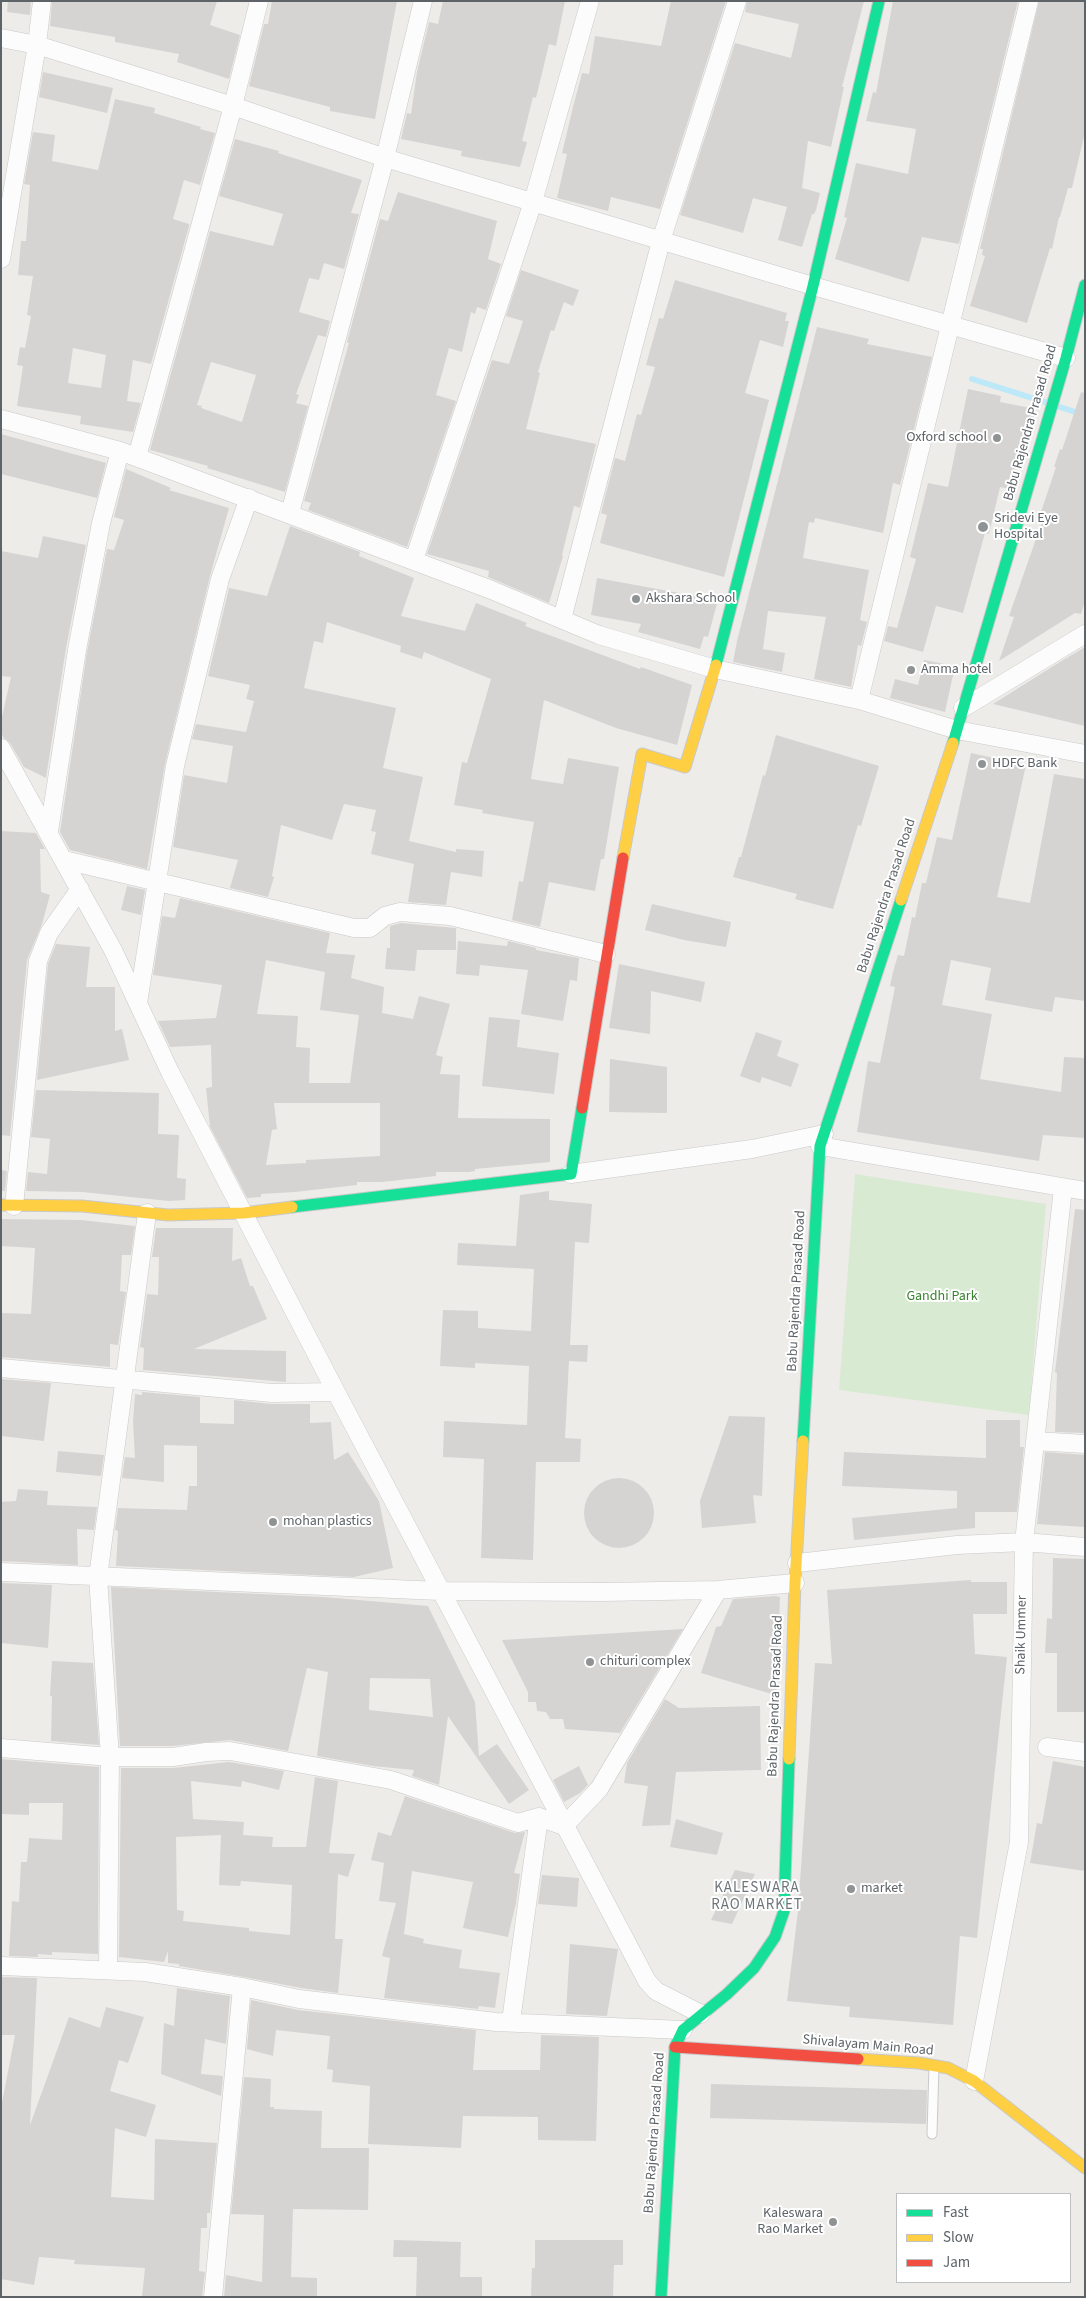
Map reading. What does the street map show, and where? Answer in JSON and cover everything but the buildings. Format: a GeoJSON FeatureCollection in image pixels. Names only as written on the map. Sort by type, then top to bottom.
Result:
{"type":"FeatureCollection","features":[{"type":"Feature","properties":{"kind":"street"},"geometry":{"type":"LineString","coordinates":[[1,258],[6,196],[37,45],[42,1]]}},
{"type":"Feature","properties":{"kind":"street"},"geometry":{"type":"LineString","coordinates":[[49,831],[77,650],[97,542],[128,454],[233,106],[259,1]]}},
{"type":"Feature","properties":{"kind":"street"},"geometry":{"type":"LineString","coordinates":[[290,513],[385,158],[423,1]]}},
{"type":"Feature","properties":{"kind":"street"},"geometry":{"type":"LineString","coordinates":[[414,560],[533,202],[590,1]]}},
{"type":"Feature","properties":{"kind":"street"},"geometry":{"type":"LineString","coordinates":[[562,619],[661,241],[737,1]]}},
{"type":"Feature","properties":{"kind":"street"},"geometry":{"type":"LineString","coordinates":[[571,1174],[606,954],[642,754],[685,767],[715,669],[813,286],[879,1]]}},
{"type":"Feature","properties":{"kind":"street"},"geometry":{"type":"LineString","coordinates":[[859,700],[1030,1]]}},
{"type":"Feature","properties":{"kind":"street"},"geometry":{"type":"LineString","coordinates":[[1,38],[37,45],[233,106],[385,158],[661,241],[1066,358]]}},
{"type":"Feature","properties":{"kind":"street","name":"Babu Rajendra Prasad Road"},"geometry":{"type":"LineString","coordinates":[[661,2297],[676,2047],[683,2030],[727,1994],[754,1968],[775,1937],[784,1911],[796,1563],[822,1140],[957,730],[1056,393],[1085,285]]}},
{"type":"Feature","properties":{"kind":"street"},"geometry":{"type":"LineString","coordinates":[[1,419],[128,454],[414,560],[600,635],[715,669],[859,700],[957,730],[1085,754]]}},
{"type":"Feature","properties":{"kind":"street"},"geometry":{"type":"LineString","coordinates":[[138,1003],[175,766],[220,579],[249,498]]}},
{"type":"Feature","properties":{"kind":"street"},"geometry":{"type":"LineString","coordinates":[[963,708],[1085,634]]}},
{"type":"Feature","properties":{"kind":"street"},"geometry":{"type":"LineString","coordinates":[[1,748],[49,831],[113,950],[170,1072],[440,1591],[462,1628],[564,1826],[647,1981],[656,1991],[701,2014]]}},
{"type":"Feature","properties":{"kind":"street"},"geometry":{"type":"LineString","coordinates":[[64,860],[354,928],[370,928],[385,916],[400,912],[450,916],[606,954]]}},
{"type":"Feature","properties":{"kind":"street"},"geometry":{"type":"LineString","coordinates":[[80,889],[49,933],[38,961],[8,1205],[82,1206],[168,1215],[244,1213],[571,1174],[822,1140],[1085,1191]]}},
{"type":"Feature","properties":{"kind":"street","name":"Shaik Ummer"},"geometry":{"type":"LineString","coordinates":[[974,2081],[1019,1842],[1024,1542],[1063,1188]]}},
{"type":"Feature","properties":{"kind":"street"},"geometry":{"type":"LineString","coordinates":[[108,1970],[110,1757],[98,1577],[147,1213]]}},
{"type":"Feature","properties":{"kind":"street"},"geometry":{"type":"LineString","coordinates":[[1,1368],[272,1393],[336,1392]]}},
{"type":"Feature","properties":{"kind":"street"},"geometry":{"type":"LineString","coordinates":[[1035,1441],[1085,1444]]}},
{"type":"Feature","properties":{"kind":"street"},"geometry":{"type":"LineString","coordinates":[[796,1563],[958,1545],[1024,1542],[1085,1547]]}},
{"type":"Feature","properties":{"kind":"street"},"geometry":{"type":"LineString","coordinates":[[1,1572],[440,1591],[603,1592],[718,1590],[795,1584]]}},
{"type":"Feature","properties":{"kind":"street"},"geometry":{"type":"LineString","coordinates":[[564,1826],[599,1789],[718,1590]]}},
{"type":"Feature","properties":{"kind":"street"},"geometry":{"type":"LineString","coordinates":[[1047,1747],[1085,1752]]}},
{"type":"Feature","properties":{"kind":"street"},"geometry":{"type":"LineString","coordinates":[[1,1748],[110,1757],[173,1757],[206,1752],[230,1751],[391,1780],[518,1823],[539,1817],[564,1826]]}},
{"type":"Feature","properties":{"kind":"street"},"geometry":{"type":"LineString","coordinates":[[511,2021],[539,1817]]}},
{"type":"Feature","properties":{"kind":"street"},"geometry":{"type":"LineString","coordinates":[[1,1966],[145,1972],[242,1987],[299,1999],[496,2022],[511,2021],[683,2030]]}},
{"type":"Feature","properties":{"kind":"street"},"geometry":{"type":"LineString","coordinates":[[213,2297],[242,1987]]}},
{"type":"Feature","properties":{"kind":"street","name":"Shivalayam Main Road"},"geometry":{"type":"LineString","coordinates":[[676,2047],[919,2063],[948,2068],[974,2081],[1085,2168]]}},
{"type":"Feature","properties":{"kind":"lane"},"geometry":{"type":"LineString","coordinates":[[932,2134],[934,2066]]}},
{"type":"Feature","properties":{"kind":"green space","name":"Gandhi Park"},"geometry":{"type":"Polygon","coordinates":[[[855,1174],[1046,1204],[1029,1415],[839,1390],[855,1174]]]}},
{"type":"Feature","properties":{"kind":"waterway"},"geometry":{"type":"LineString","coordinates":[[972,379],[1048,403]]}},
{"type":"Feature","properties":{"kind":"waterway"},"geometry":{"type":"LineString","coordinates":[[1057,406],[1081,414]]}},
{"type":"Feature","properties":{"kind":"traffic: fast"},"geometry":{"type":"LineString","coordinates":[[716,665],[813,286],[879,1]]}},
{"type":"Feature","properties":{"kind":"traffic: fast"},"geometry":{"type":"LineString","coordinates":[[953,743],[1066,358],[1085,285]]}},
{"type":"Feature","properties":{"kind":"traffic: fast"},"geometry":{"type":"LineString","coordinates":[[803,1441],[820,1146],[901,900]]}},
{"type":"Feature","properties":{"kind":"traffic: fast"},"geometry":{"type":"LineString","coordinates":[[292,1207],[571,1174],[582,1108]]}},
{"type":"Feature","properties":{"kind":"traffic: fast"},"geometry":{"type":"LineString","coordinates":[[661,2297],[675,2047],[683,2030],[727,1994],[754,1968],[775,1937],[784,1911],[789,1759]]}},
{"type":"Feature","properties":{"kind":"traffic: slow"},"geometry":{"type":"LineString","coordinates":[[623,858],[642,754],[685,767],[716,665]]}},
{"type":"Feature","properties":{"kind":"traffic: slow"},"geometry":{"type":"LineString","coordinates":[[901,900],[953,743]]}},
{"type":"Feature","properties":{"kind":"traffic: slow"},"geometry":{"type":"LineString","coordinates":[[1,1205],[82,1206],[168,1215],[244,1213],[292,1207]]}},
{"type":"Feature","properties":{"kind":"traffic: slow"},"geometry":{"type":"LineString","coordinates":[[789,1759],[795,1583],[803,1441]]}},
{"type":"Feature","properties":{"kind":"traffic: slow"},"geometry":{"type":"LineString","coordinates":[[858,2059],[919,2063],[948,2068],[974,2081],[1085,2168]]}},
{"type":"Feature","properties":{"kind":"traffic: jam"},"geometry":{"type":"LineString","coordinates":[[582,1108],[623,858]]}},
{"type":"Feature","properties":{"kind":"traffic: jam"},"geometry":{"type":"LineString","coordinates":[[675,2047],[858,2059]]}},
{"type":"Feature","properties":{"kind":"place","name":"Oxford school"},"geometry":{"type":"Point","coordinates":[997,438]}},
{"type":"Feature","properties":{"kind":"place","name":"Sridevi Eye Hospital"},"geometry":{"type":"Point","coordinates":[983,527]}},
{"type":"Feature","properties":{"kind":"place","name":"Akshara School"},"geometry":{"type":"Point","coordinates":[636,599]}},
{"type":"Feature","properties":{"kind":"place","name":"Amma hotel"},"geometry":{"type":"Point","coordinates":[911,670]}},
{"type":"Feature","properties":{"kind":"place","name":"HDFC Bank"},"geometry":{"type":"Point","coordinates":[982,764]}},
{"type":"Feature","properties":{"kind":"place","name":"mohan plastics"},"geometry":{"type":"Point","coordinates":[273,1522]}},
{"type":"Feature","properties":{"kind":"place","name":"chituri complex"},"geometry":{"type":"Point","coordinates":[590,1662]}},
{"type":"Feature","properties":{"kind":"place","name":"market"},"geometry":{"type":"Point","coordinates":[851,1889]}},
{"type":"Feature","properties":{"kind":"place","name":"Kaleswara Rao Market"},"geometry":{"type":"Point","coordinates":[833,2222]}},
{"type":"Feature","properties":{"kind":"district","name":"KALESWARA RAO MARKET"},"geometry":{"type":"Point","coordinates":[757,1898]}}]}
